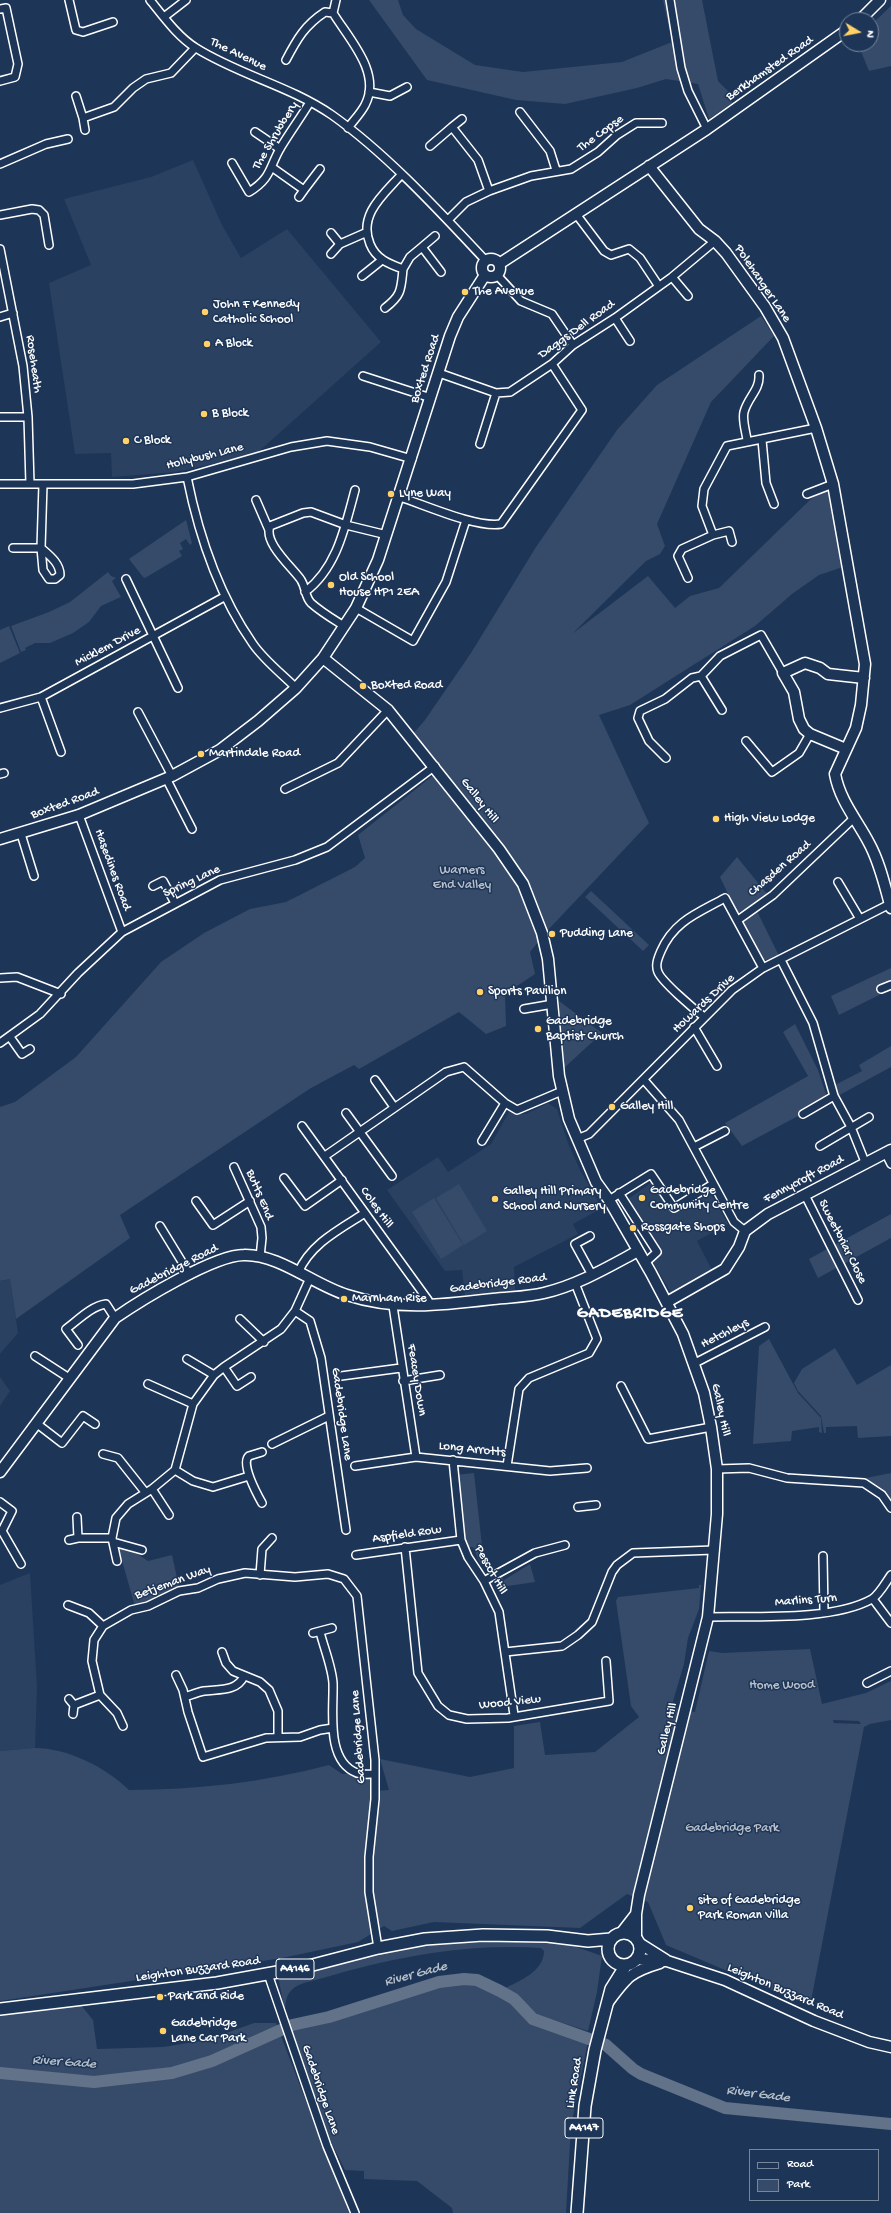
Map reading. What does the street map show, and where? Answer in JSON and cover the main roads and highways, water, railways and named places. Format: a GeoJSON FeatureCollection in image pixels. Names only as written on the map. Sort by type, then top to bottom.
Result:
{"type":"FeatureCollection","features":[{"type":"Feature","properties":{"kind":"main road"},"geometry":{"type":"LineString","coordinates":[[622,1932],[631,1934],[638,1940],[640,1949],[637,1959],[626,1965],[620,1964],[610,1956],[608,1944],[611,1939],[622,1932]]}},
{"type":"Feature","properties":{"kind":"main road","name":"Leighton Buzzard Road"},"geometry":{"type":"LineString","coordinates":[[0,2009],[216,1983],[268,1974],[378,1948],[425,1939],[483,1935],[547,1936],[588,1941],[611,1939]]}},
{"type":"Feature","properties":{"kind":"main road","name":"Leighton Buzzard Road"},"geometry":{"type":"LineString","coordinates":[[588,1941],[610,1956]]}},
{"type":"Feature","properties":{"kind":"main road","name":"Link Road"},"geometry":{"type":"LineString","coordinates":[[610,1956],[611,1989]]}},
{"type":"Feature","properties":{"kind":"main road","name":"Link Road"},"geometry":{"type":"LineString","coordinates":[[578,2211],[585,2106],[595,2050],[600,2025],[611,1989],[626,1965]]}},
{"type":"Feature","properties":{"kind":"waterway","name":"River Gade"},"geometry":{"type":"LineString","coordinates":[[0,2073],[94,2082],[172,2073],[212,2061],[292,2025],[329,2017],[439,1982],[464,1979],[477,1980],[514,1999],[533,2019],[606,2045],[633,2069],[641,2074],[725,2108],[891,2124]]}},
{"type":"Feature","properties":{"kind":"place","name":"The Avenue"},"geometry":{"type":"Point","coordinates":[465,292]}},
{"type":"Feature","properties":{"kind":"place","name":"John F Kennedy Catholic School"},"geometry":{"type":"Point","coordinates":[205,312]}},
{"type":"Feature","properties":{"kind":"place","name":"A Block"},"geometry":{"type":"Point","coordinates":[207,344]}},
{"type":"Feature","properties":{"kind":"place","name":"B Block"},"geometry":{"type":"Point","coordinates":[204,414]}},
{"type":"Feature","properties":{"kind":"place","name":"C Block"},"geometry":{"type":"Point","coordinates":[126,441]}},
{"type":"Feature","properties":{"kind":"place","name":"Lyne Way"},"geometry":{"type":"Point","coordinates":[391,494]}},
{"type":"Feature","properties":{"kind":"place","name":"Old School House HP1 2EA"},"geometry":{"type":"Point","coordinates":[331,585]}},
{"type":"Feature","properties":{"kind":"place","name":"Boxted Road"},"geometry":{"type":"Point","coordinates":[363,686]}},
{"type":"Feature","properties":{"kind":"place","name":"Martindale Road"},"geometry":{"type":"Point","coordinates":[201,754]}},
{"type":"Feature","properties":{"kind":"place","name":"High View Lodge"},"geometry":{"type":"Point","coordinates":[716,819]}},
{"type":"Feature","properties":{"kind":"place","name":"Pudding Lane"},"geometry":{"type":"Point","coordinates":[552,934]}},
{"type":"Feature","properties":{"kind":"place","name":"Sports Pavilion"},"geometry":{"type":"Point","coordinates":[480,992]}},
{"type":"Feature","properties":{"kind":"place","name":"Gadebridge Baptist Church"},"geometry":{"type":"Point","coordinates":[538,1029]}},
{"type":"Feature","properties":{"kind":"place","name":"Galley Hill"},"geometry":{"type":"Point","coordinates":[612,1107]}},
{"type":"Feature","properties":{"kind":"place","name":"Gadebridge Community Centre"},"geometry":{"type":"Point","coordinates":[642,1198]}},
{"type":"Feature","properties":{"kind":"place","name":"Galley Hill Primary School and Nursery"},"geometry":{"type":"Point","coordinates":[495,1199]}},
{"type":"Feature","properties":{"kind":"place","name":"Rossgate Shops"},"geometry":{"type":"Point","coordinates":[633,1228]}},
{"type":"Feature","properties":{"kind":"place","name":"Marnham Rise"},"geometry":{"type":"Point","coordinates":[344,1299]}},
{"type":"Feature","properties":{"kind":"place","name":"site of Gadebridge Park Roman Villa"},"geometry":{"type":"Point","coordinates":[690,1908]}},
{"type":"Feature","properties":{"kind":"place","name":"Park and Ride"},"geometry":{"type":"Point","coordinates":[160,1997]}},
{"type":"Feature","properties":{"kind":"place","name":"Gadebridge Lane Car Park"},"geometry":{"type":"Point","coordinates":[163,2031]}},
{"type":"Feature","properties":{"kind":"district","name":"GADEBRIDGE"},"geometry":{"type":"Point","coordinates":[630,1314]}},
{"type":"Feature","properties":{"kind":"park label","name":"Warners End Valley"},"geometry":{"type":"Point","coordinates":[462,878]}},
{"type":"Feature","properties":{"kind":"park label","name":"Home Wood"},"geometry":{"type":"Point","coordinates":[782,1686]}},
{"type":"Feature","properties":{"kind":"park label","name":"Gadebridge Park"},"geometry":{"type":"Point","coordinates":[732,1829]}}]}
